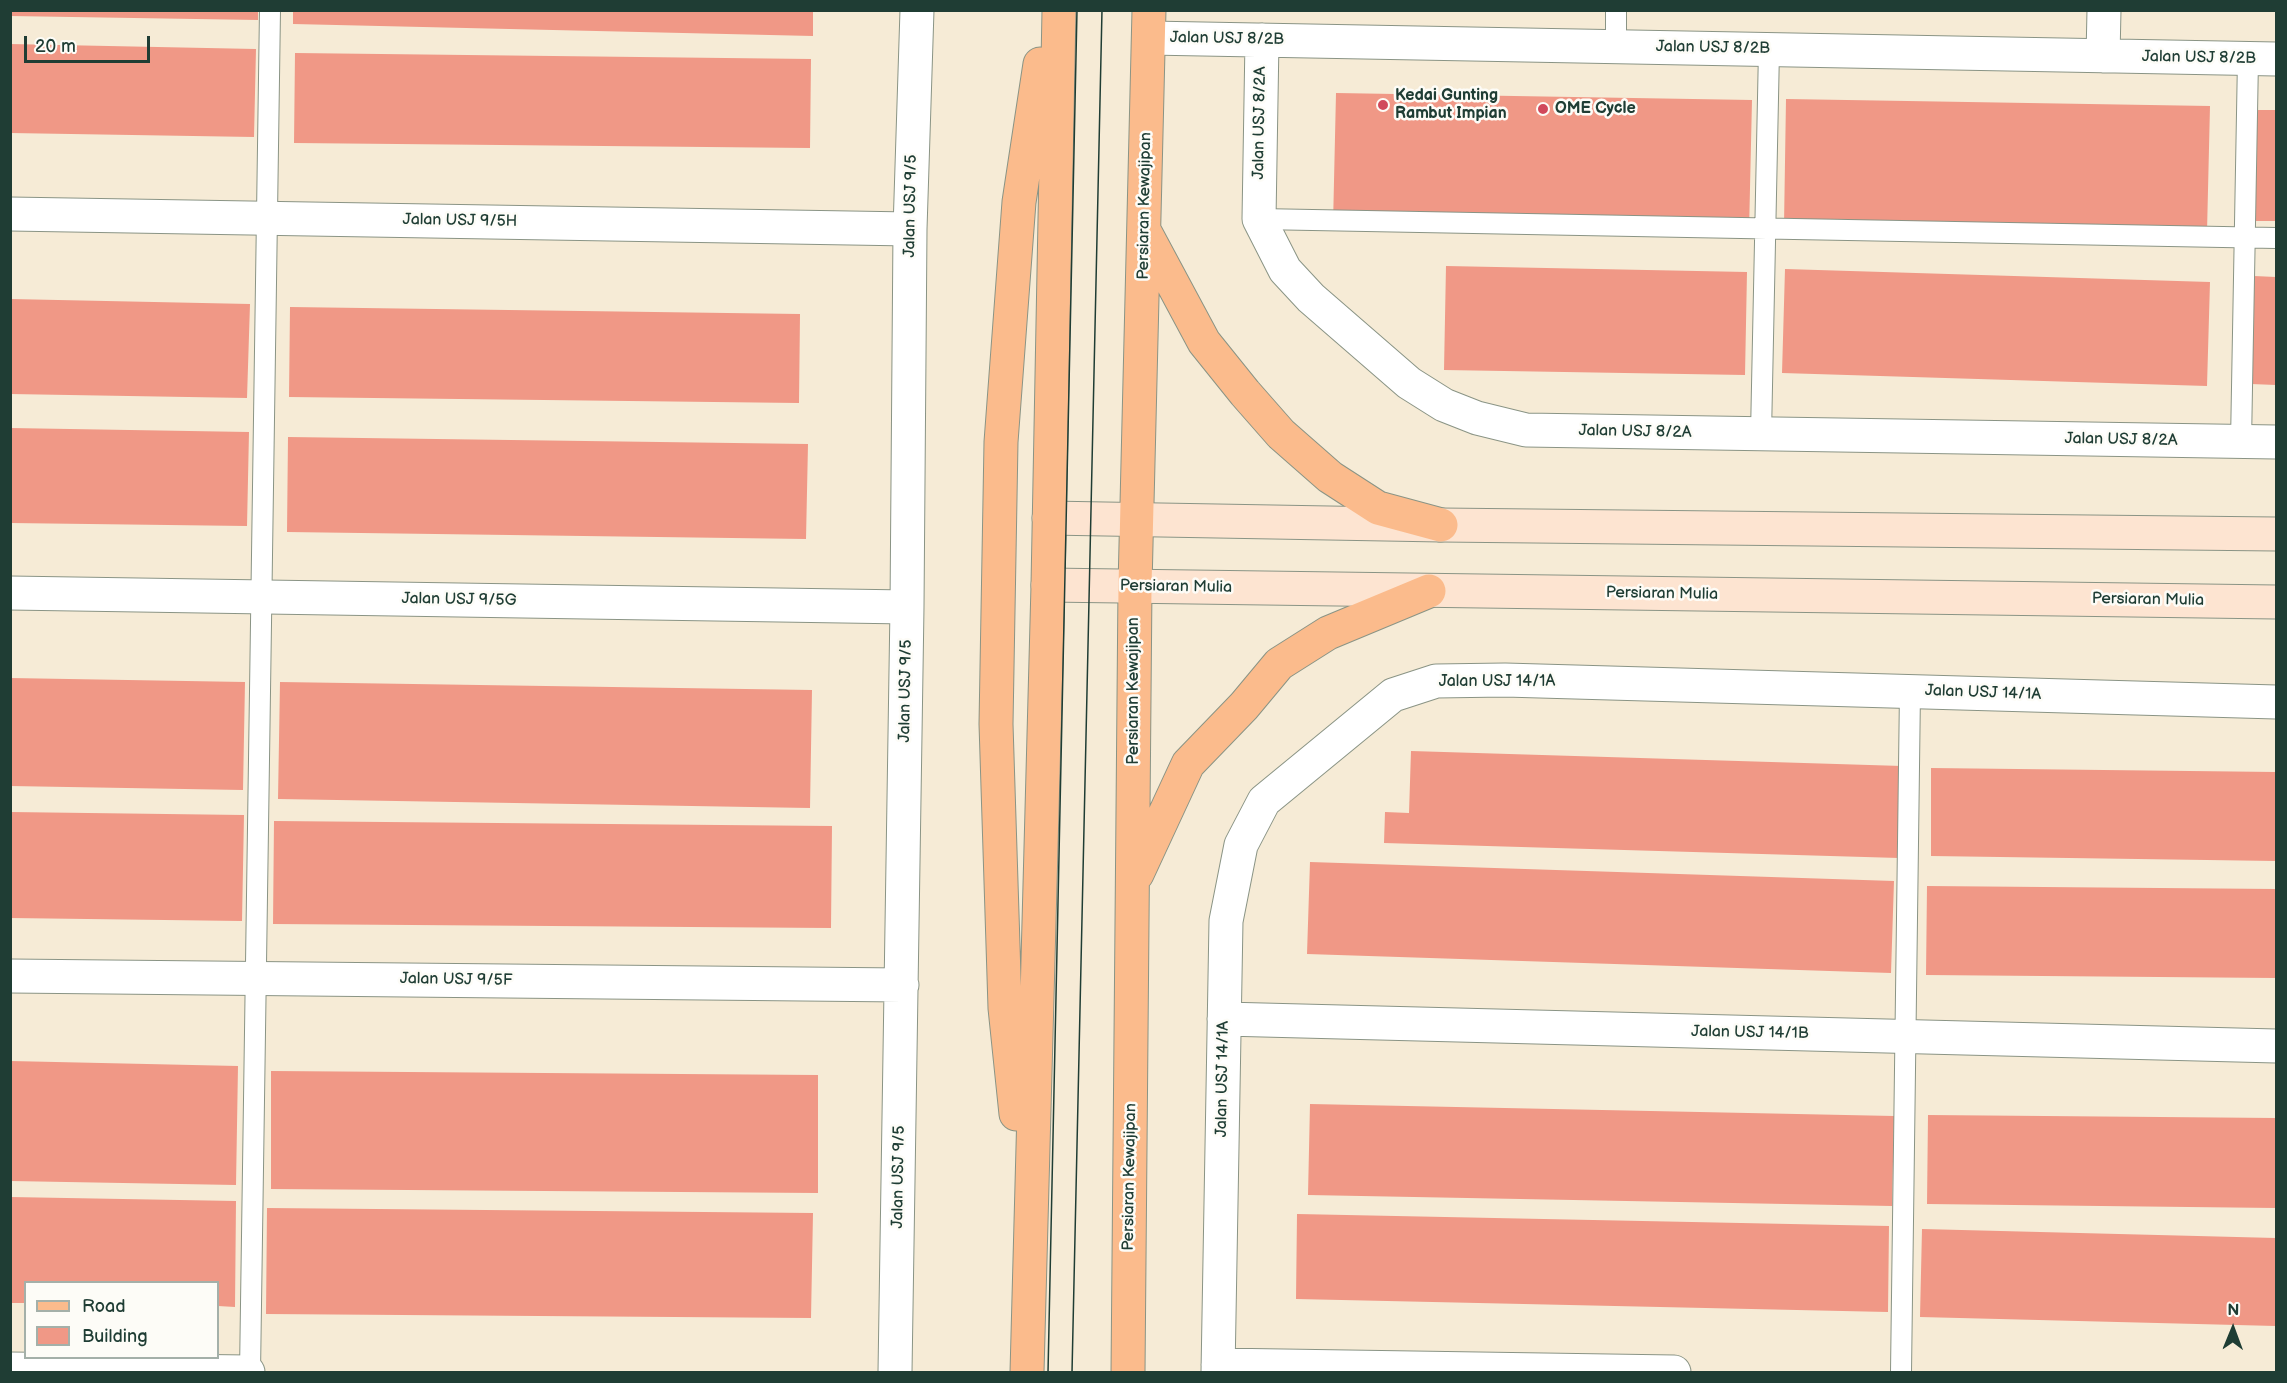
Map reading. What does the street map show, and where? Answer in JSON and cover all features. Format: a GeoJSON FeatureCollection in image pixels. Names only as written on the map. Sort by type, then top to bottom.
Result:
{"type":"FeatureCollection","features":[{"type":"Feature","properties":{"kind":"main road"},"geometry":{"type":"LineString","coordinates":[[1029,1244],[1005,1008],[997,712],[1001,442],[1019,202],[1049,10]]}},
{"type":"Feature","properties":{"kind":"main road"},"geometry":{"type":"LineString","coordinates":[[1027,1372],[1048,585],[1059,10]]}},
{"type":"Feature","properties":{"kind":"main road","name":"Persiaran Kewajipan"},"geometry":{"type":"LineString","coordinates":[[1128,1372],[1135,586],[1149,24]]}},
{"type":"Feature","properties":{"kind":"main road"},"geometry":{"type":"LineString","coordinates":[[1144,231],[1204,342],[1281,434],[1330,477],[1378,508],[1441,525]]}},
{"type":"Feature","properties":{"kind":"main road"},"geometry":{"type":"LineString","coordinates":[[1049,518],[1441,525],[2277,534]]}},
{"type":"Feature","properties":{"kind":"main road","name":"Persiaran Mulia"},"geometry":{"type":"LineString","coordinates":[[1048,585],[2277,602]]}},
{"type":"Feature","properties":{"kind":"main road"},"geometry":{"type":"LineString","coordinates":[[1132,883],[1188,764],[1244,706],[1280,664],[1328,633],[1429,591]]}},
{"type":"Feature","properties":{"kind":"street","name":"Jalan USJ 9/5"},"geometry":{"type":"LineString","coordinates":[[895,1372],[907,607],[910,228],[917,10]]}},
{"type":"Feature","properties":{"kind":"street"},"geometry":{"type":"LineString","coordinates":[[2103,56],[2104,10]]}},
{"type":"Feature","properties":{"kind":"street","name":"Jalan USJ 8/2B"},"geometry":{"type":"LineString","coordinates":[[1149,24],[1262,40],[2262,59]]}},
{"type":"Feature","properties":{"kind":"street","name":"Jalan USJ 8/2A"},"geometry":{"type":"LineString","coordinates":[[1262,40],[1258,219],[1285,270],[1311,298],[1408,383],[1444,405],[1477,418],[1526,430],[2277,442]]}},
{"type":"Feature","properties":{"kind":"street","name":"Jalan USJ 9/5H"},"geometry":{"type":"LineString","coordinates":[[10,214],[910,228]]}},
{"type":"Feature","properties":{"kind":"street","name":"Jalan USJ 9/5G"},"geometry":{"type":"LineString","coordinates":[[10,593],[907,607]]}},
{"type":"Feature","properties":{"kind":"street","name":"Jalan USJ 14/1A"},"geometry":{"type":"LineString","coordinates":[[1218,1369],[1226,921],[1240,845],[1264,801],[1393,695],[1436,681],[1505,680],[2277,702]]}},
{"type":"Feature","properties":{"kind":"street","name":"Jalan USJ 9/5F"},"geometry":{"type":"LineString","coordinates":[[10,976],[902,985]]}},
{"type":"Feature","properties":{"kind":"street","name":"Jalan USJ 14/1B"},"geometry":{"type":"LineString","coordinates":[[1224,1019],[2277,1046]]}},
{"type":"Feature","properties":{"kind":"street"},"geometry":{"type":"LineString","coordinates":[[10,1369],[249,1372]]}},
{"type":"Feature","properties":{"kind":"street"},"geometry":{"type":"LineString","coordinates":[[1218,1369],[1674,1372]]}},
{"type":"Feature","properties":{"kind":"lane"},"geometry":{"type":"LineString","coordinates":[[249,1372],[270,10]]}},
{"type":"Feature","properties":{"kind":"lane"},"geometry":{"type":"LineString","coordinates":[[1616,10],[1616,46]]}},
{"type":"Feature","properties":{"kind":"lane"},"geometry":{"type":"LineString","coordinates":[[1761,434],[1769,50]]}},
{"type":"Feature","properties":{"kind":"lane"},"geometry":{"type":"LineString","coordinates":[[2241,442],[2245,237],[2262,59]]}},
{"type":"Feature","properties":{"kind":"lane"},"geometry":{"type":"LineString","coordinates":[[1258,219],[2277,238]]}},
{"type":"Feature","properties":{"kind":"lane"},"geometry":{"type":"LineString","coordinates":[[1900,1372],[1910,691]]}},
{"type":"Feature","properties":{"kind":"building"},"geometry":{"type":"Polygon","coordinates":[[[10,10],[258,10],[258,20],[10,16],[10,10]]]}},
{"type":"Feature","properties":{"kind":"building"},"geometry":{"type":"Polygon","coordinates":[[[293,10],[813,10],[813,36],[293,24],[293,10]]]}},
{"type":"Feature","properties":{"kind":"building"},"geometry":{"type":"Polygon","coordinates":[[[10,44],[256,49],[254,137],[10,133],[10,44]]]}},
{"type":"Feature","properties":{"kind":"building"},"geometry":{"type":"Polygon","coordinates":[[[295,53],[811,59],[810,148],[294,143],[295,53]]]}},
{"type":"Feature","properties":{"kind":"building"},"geometry":{"type":"Polygon","coordinates":[[[1336,93],[1752,100],[1749,232],[1333,225],[1336,93]]]}},
{"type":"Feature","properties":{"kind":"building"},"geometry":{"type":"Polygon","coordinates":[[[1786,99],[2210,106],[2207,232],[1784,225],[1786,99]]]}},
{"type":"Feature","properties":{"kind":"building"},"geometry":{"type":"Polygon","coordinates":[[[2256,110],[2276,110],[2276,221],[2254,221],[2256,110]]]}},
{"type":"Feature","properties":{"kind":"building"},"geometry":{"type":"Polygon","coordinates":[[[1446,266],[1747,272],[1745,375],[1444,370],[1446,266]]]}},
{"type":"Feature","properties":{"kind":"building"},"geometry":{"type":"Polygon","coordinates":[[[1785,269],[2210,282],[2207,386],[1782,373],[1785,269]]]}},
{"type":"Feature","properties":{"kind":"building"},"geometry":{"type":"Polygon","coordinates":[[[2254,276],[2276,277],[2276,385],[2251,384],[2254,276]]]}},
{"type":"Feature","properties":{"kind":"building"},"geometry":{"type":"Polygon","coordinates":[[[10,299],[250,304],[247,398],[10,394],[10,299]]]}},
{"type":"Feature","properties":{"kind":"building"},"geometry":{"type":"Polygon","coordinates":[[[290,307],[800,314],[799,403],[289,397],[290,307]]]}},
{"type":"Feature","properties":{"kind":"building"},"geometry":{"type":"Polygon","coordinates":[[[10,428],[249,432],[247,526],[10,523],[10,428]]]}},
{"type":"Feature","properties":{"kind":"building"},"geometry":{"type":"Polygon","coordinates":[[[288,437],[808,444],[806,539],[287,532],[288,437]]]}},
{"type":"Feature","properties":{"kind":"building"},"geometry":{"type":"Polygon","coordinates":[[[10,678],[245,682],[243,790],[10,786],[10,678]]]}},
{"type":"Feature","properties":{"kind":"building"},"geometry":{"type":"Polygon","coordinates":[[[280,682],[812,690],[810,808],[278,799],[280,682]]]}},
{"type":"Feature","properties":{"kind":"building"},"geometry":{"type":"Polygon","coordinates":[[[1411,751],[1902,766],[1899,858],[1384,843],[1385,812],[1409,813],[1411,751]]]}},
{"type":"Feature","properties":{"kind":"building"},"geometry":{"type":"Polygon","coordinates":[[[1931,768],[2276,772],[2276,861],[1931,856],[1931,768]]]}},
{"type":"Feature","properties":{"kind":"building"},"geometry":{"type":"Polygon","coordinates":[[[10,812],[244,815],[242,921],[10,918],[10,812]]]}},
{"type":"Feature","properties":{"kind":"building"},"geometry":{"type":"Polygon","coordinates":[[[274,821],[832,826],[831,928],[273,924],[274,821]]]}},
{"type":"Feature","properties":{"kind":"building"},"geometry":{"type":"Polygon","coordinates":[[[1310,862],[1894,881],[1891,973],[1307,954],[1310,862]]]}},
{"type":"Feature","properties":{"kind":"building"},"geometry":{"type":"Polygon","coordinates":[[[1927,886],[2276,889],[2276,978],[1926,975],[1927,886]]]}},
{"type":"Feature","properties":{"kind":"building"},"geometry":{"type":"Polygon","coordinates":[[[10,1061],[238,1066],[236,1185],[10,1181],[10,1061]]]}},
{"type":"Feature","properties":{"kind":"building"},"geometry":{"type":"Polygon","coordinates":[[[271,1071],[818,1075],[818,1193],[271,1189],[271,1071]]]}},
{"type":"Feature","properties":{"kind":"building"},"geometry":{"type":"Polygon","coordinates":[[[1310,1104],[1894,1116],[1892,1206],[1308,1195],[1310,1104]]]}},
{"type":"Feature","properties":{"kind":"building"},"geometry":{"type":"Polygon","coordinates":[[[1928,1115],[2276,1118],[2276,1208],[1927,1204],[1928,1115]]]}},
{"type":"Feature","properties":{"kind":"building"},"geometry":{"type":"Polygon","coordinates":[[[10,1197],[236,1201],[235,1307],[219,1306],[219,1281],[24,1281],[24,1303],[10,1303],[10,1197]]]}},
{"type":"Feature","properties":{"kind":"building"},"geometry":{"type":"Polygon","coordinates":[[[267,1208],[813,1213],[811,1318],[266,1314],[267,1208]]]}},
{"type":"Feature","properties":{"kind":"building"},"geometry":{"type":"Polygon","coordinates":[[[1297,1214],[1889,1226],[1888,1312],[1296,1299],[1297,1214]]]}},
{"type":"Feature","properties":{"kind":"building"},"geometry":{"type":"Polygon","coordinates":[[[1922,1229],[2276,1238],[2276,1326],[1920,1317],[1922,1229]]]}},
{"type":"Feature","properties":{"kind":"tram line"},"geometry":{"type":"LineString","coordinates":[[1048,1372],[1077,10]]}},
{"type":"Feature","properties":{"kind":"tram line"},"geometry":{"type":"LineString","coordinates":[[1072,1372],[1102,10]]}},
{"type":"Feature","properties":{"kind":"place","name":"Kedai Gunting Rambut Impian"},"geometry":{"type":"Point","coordinates":[1383,105]}},
{"type":"Feature","properties":{"kind":"place","name":"OME Cycle"},"geometry":{"type":"Point","coordinates":[1543,109]}}]}
